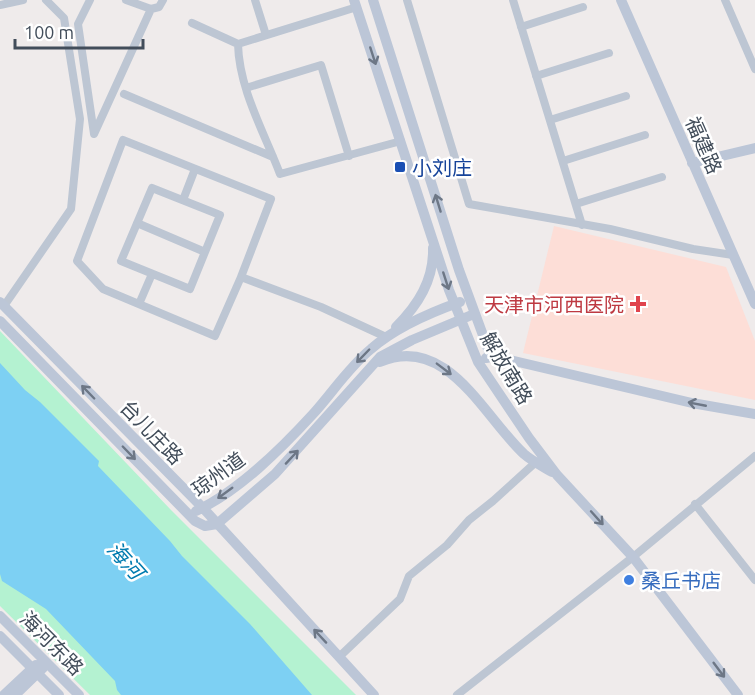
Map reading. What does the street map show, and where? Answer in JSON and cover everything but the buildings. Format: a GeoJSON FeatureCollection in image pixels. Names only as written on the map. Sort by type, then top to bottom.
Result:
{"type":"FeatureCollection","features":[{"type":"Feature","properties":{"kind":"street"},"geometry":{"type":"LineString","coordinates":[[0,4],[22,0]]}},
{"type":"Feature","properties":{"kind":"street"},"geometry":{"type":"LineString","coordinates":[[2,304],[71,209],[80,119],[64,18],[46,0]]}},
{"type":"Feature","properties":{"kind":"street"},"geometry":{"type":"LineString","coordinates":[[90,0],[78,24],[94,134],[151,9]]}},
{"type":"Feature","properties":{"kind":"street"},"geometry":{"type":"LineString","coordinates":[[126,0],[151,9],[159,8],[163,0]]}},
{"type":"Feature","properties":{"kind":"street"},"geometry":{"type":"LineString","coordinates":[[255,0],[266,35]]}},
{"type":"Feature","properties":{"kind":"street","name":"解放南路"},"geometry":{"type":"LineString","coordinates":[[373,0],[469,299],[491,357]]}},
{"type":"Feature","properties":{"kind":"street"},"geometry":{"type":"LineString","coordinates":[[407,0],[470,204],[733,255]]}},
{"type":"Feature","properties":{"kind":"street"},"geometry":{"type":"LineString","coordinates":[[513,0],[582,225]]}},
{"type":"Feature","properties":{"kind":"street","name":"福建路"},"geometry":{"type":"LineString","coordinates":[[621,0],[755,304]]}},
{"type":"Feature","properties":{"kind":"street"},"geometry":{"type":"LineString","coordinates":[[725,0],[755,69]]}},
{"type":"Feature","properties":{"kind":"street"},"geometry":{"type":"LineString","coordinates":[[192,23],[238,44],[356,3]]}},
{"type":"Feature","properties":{"kind":"street","name":"解放南路"},"geometry":{"type":"LineString","coordinates":[[356,3],[454,304],[478,362],[557,475],[633,557],[738,695]]}},
{"type":"Feature","properties":{"kind":"street"},"geometry":{"type":"LineString","coordinates":[[521,27],[584,7]]}},
{"type":"Feature","properties":{"kind":"street"},"geometry":{"type":"LineString","coordinates":[[238,44],[239,65],[246,88],[280,174],[401,141]]}},
{"type":"Feature","properties":{"kind":"street"},"geometry":{"type":"LineString","coordinates":[[536,76],[609,53]]}},
{"type":"Feature","properties":{"kind":"street"},"geometry":{"type":"LineString","coordinates":[[246,88],[321,65],[349,156]]}},
{"type":"Feature","properties":{"kind":"street"},"geometry":{"type":"LineString","coordinates":[[124,94],[273,157]]}},
{"type":"Feature","properties":{"kind":"street"},"geometry":{"type":"LineString","coordinates":[[550,120],[626,96]]}},
{"type":"Feature","properties":{"kind":"street"},"geometry":{"type":"LineString","coordinates":[[563,161],[645,135]]}},
{"type":"Feature","properties":{"kind":"street"},"geometry":{"type":"LineString","coordinates":[[123,140],[271,200],[241,276],[215,336],[103,289],[77,261],[123,140]]}},
{"type":"Feature","properties":{"kind":"street"},"geometry":{"type":"LineString","coordinates":[[692,163],[755,148]]}},
{"type":"Feature","properties":{"kind":"street"},"geometry":{"type":"LineString","coordinates":[[183,200],[195,169]]}},
{"type":"Feature","properties":{"kind":"street"},"geometry":{"type":"LineString","coordinates":[[576,204],[662,177]]}},
{"type":"Feature","properties":{"kind":"street"},"geometry":{"type":"LineString","coordinates":[[152,188],[220,215],[190,289],[121,261],[137,223],[152,188]]}},
{"type":"Feature","properties":{"kind":"street"},"geometry":{"type":"LineString","coordinates":[[137,223],[205,252]]}},
{"type":"Feature","properties":{"kind":"street"},"geometry":{"type":"LineString","coordinates":[[241,276],[321,307],[386,337],[411,311],[425,289],[433,261],[432,239]]}},
{"type":"Feature","properties":{"kind":"street"},"geometry":{"type":"LineString","coordinates":[[139,304],[152,274]]}},
{"type":"Feature","properties":{"kind":"street","name":"琼州道"},"geometry":{"type":"LineString","coordinates":[[469,299],[412,323],[386,337],[362,357],[289,439],[227,493],[189,515],[200,526],[217,524],[275,474],[320,426],[370,366],[388,351],[474,314]]}},
{"type":"Feature","properties":{"kind":"street","name":"台儿庄路"},"geometry":{"type":"LineString","coordinates":[[2,304],[203,508],[374,695]]}},
{"type":"Feature","properties":{"kind":"street","name":"台儿庄路"},"geometry":{"type":"LineString","coordinates":[[0,321],[189,515]]}},
{"type":"Feature","properties":{"kind":"street"},"geometry":{"type":"LineString","coordinates":[[370,366],[387,359],[410,355],[438,363],[461,383],[518,447],[557,475]]}},
{"type":"Feature","properties":{"kind":"street"},"geometry":{"type":"LineString","coordinates":[[478,362],[491,357],[692,403],[755,414]]}},
{"type":"Feature","properties":{"kind":"street"},"geometry":{"type":"LineString","coordinates":[[457,695],[633,557],[755,456]]}},
{"type":"Feature","properties":{"kind":"street"},"geometry":{"type":"LineString","coordinates":[[339,657],[400,599],[409,576],[447,545],[469,520],[536,462]]}},
{"type":"Feature","properties":{"kind":"street"},"geometry":{"type":"LineString","coordinates":[[695,504],[755,580]]}},
{"type":"Feature","properties":{"kind":"street","name":"海河东路"},"geometry":{"type":"LineString","coordinates":[[0,616],[79,695]]}},
{"type":"Feature","properties":{"kind":"street","name":"海河东路"},"geometry":{"type":"LineString","coordinates":[[0,636],[59,695]]}},
{"type":"Feature","properties":{"kind":"street"},"geometry":{"type":"LineString","coordinates":[[15,695],[45,661]]}},
{"type":"Feature","properties":{"kind":"street"},"geometry":{"type":"LineString","coordinates":[[4,695],[35,671]]}},
{"type":"Feature","properties":{"kind":"shaded area","name":"天津市河西医院"},"geometry":{"type":"Polygon","coordinates":[[[554,226],[726,267],[755,341],[755,400],[523,353],[554,226]]]}},
{"type":"Feature","properties":{"kind":"green space"},"geometry":{"type":"Polygon","coordinates":[[[0,331],[171,510],[356,695],[90,695],[0,606],[0,331]]]}},
{"type":"Feature","properties":{"kind":"water","name":"海河"},"geometry":{"type":"Polygon","coordinates":[[[0,363],[99,461],[98,466],[182,556],[250,624],[312,695],[121,695],[115,681],[46,609],[2,581],[0,574],[0,363]]]}},
{"type":"Feature","properties":{"kind":"place","name":"小刘庄"},"geometry":{"type":"Point","coordinates":[400,167]}},
{"type":"Feature","properties":{"kind":"place","name":"天津市河西医院"},"geometry":{"type":"Point","coordinates":[638,304]}},
{"type":"Feature","properties":{"kind":"place","name":"桑丘书店"},"geometry":{"type":"Point","coordinates":[629,580]}}]}
